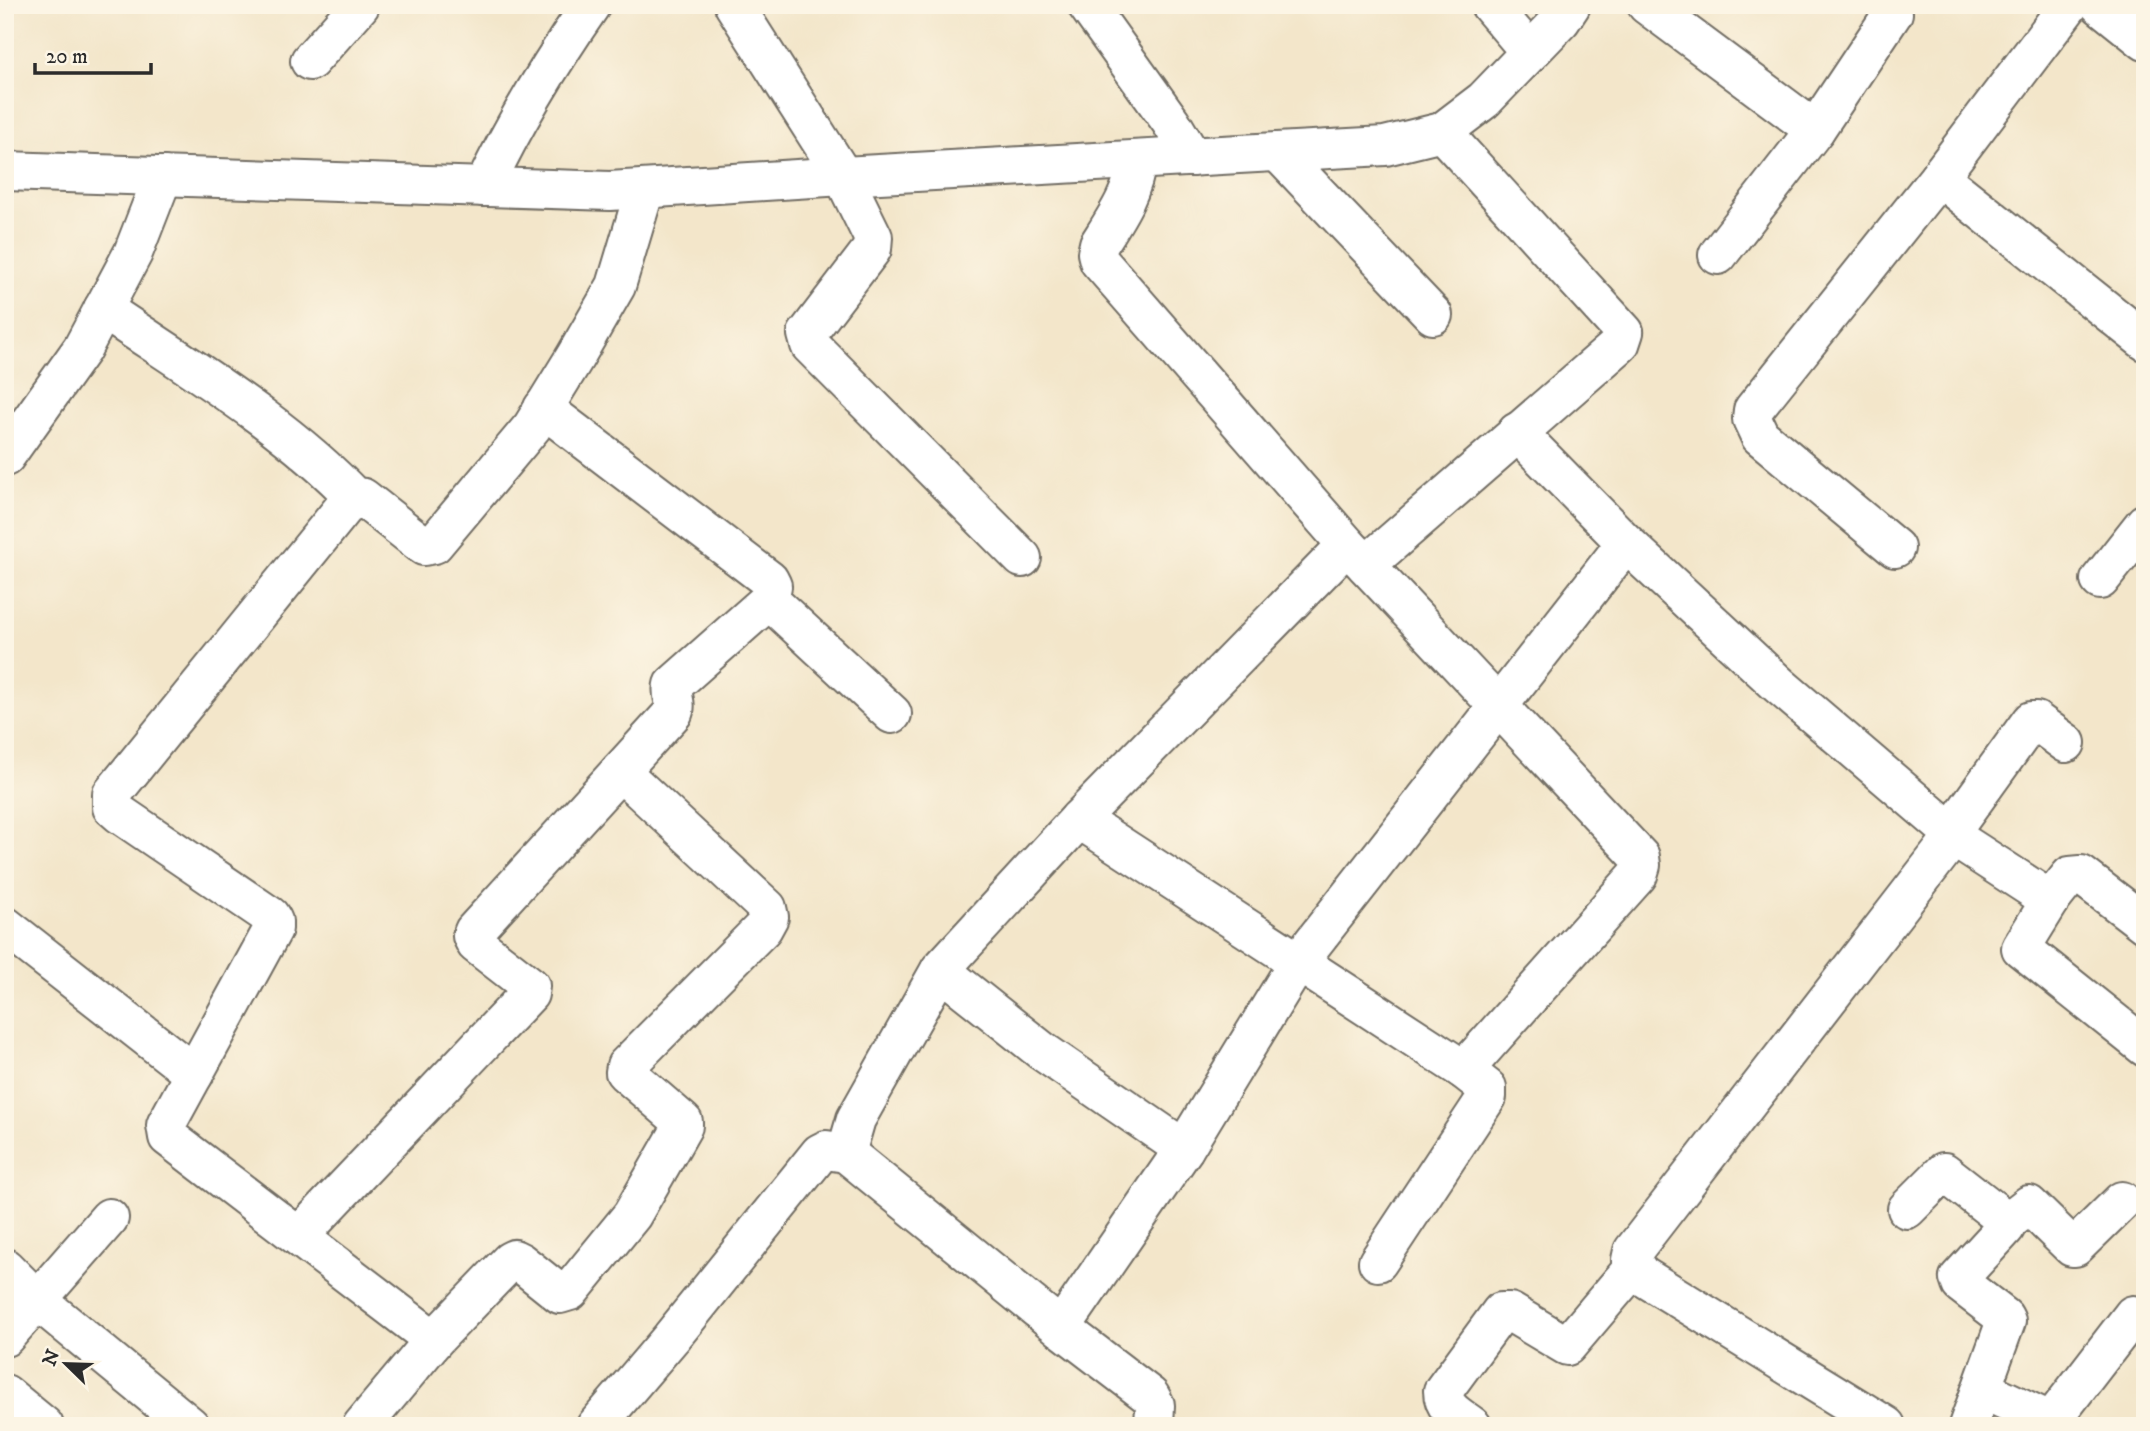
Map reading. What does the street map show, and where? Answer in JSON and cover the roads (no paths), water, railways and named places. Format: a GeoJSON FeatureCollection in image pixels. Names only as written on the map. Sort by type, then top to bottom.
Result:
{"type":"FeatureCollection","features":[{"type":"Feature","properties":{"kind":"street"},"geometry":{"type":"LineString","coordinates":[[484,187],[537,84],[591,5]]}},
{"type":"Feature","properties":{"kind":"street"},"geometry":{"type":"LineString","coordinates":[[734,5],[843,176],[873,237],[872,249],[807,334],[810,345],[1022,558]]}},
{"type":"Feature","properties":{"kind":"street"},"geometry":{"type":"LineString","coordinates":[[1087,5],[1171,122],[1192,158]]}},
{"type":"Feature","properties":{"kind":"street"},"geometry":{"type":"LineString","coordinates":[[1490,5],[1530,52]]}},
{"type":"Feature","properties":{"kind":"street"},"geometry":{"type":"LineString","coordinates":[[5,171],[610,191],[1385,146],[1441,132],[1484,100],[1561,20],[1571,5]]}},
{"type":"Feature","properties":{"kind":"street"},"geometry":{"type":"LineString","coordinates":[[1647,5],[1815,130]]}},
{"type":"Feature","properties":{"kind":"street"},"geometry":{"type":"LineString","coordinates":[[1895,548],[1760,436],[1752,419],[1753,410],[1939,177],[2069,5]]}},
{"type":"Feature","properties":{"kind":"street"},"geometry":{"type":"LineString","coordinates":[[2110,8],[2145,41]]}},
{"type":"Feature","properties":{"kind":"street"},"geometry":{"type":"LineString","coordinates":[[310,61],[349,9]]}},
{"type":"Feature","properties":{"kind":"street"},"geometry":{"type":"LineString","coordinates":[[1718,255],[1815,130],[1893,13]]}},
{"type":"Feature","properties":{"kind":"street"},"geometry":{"type":"LineString","coordinates":[[846,1153],[856,1119],[940,970],[1079,819],[1357,555],[1517,432],[1620,344],[1624,332],[1441,132]]}},
{"type":"Feature","properties":{"kind":"street"},"geometry":{"type":"LineString","coordinates":[[1278,152],[1433,315]]}},
{"type":"Feature","properties":{"kind":"street"},"geometry":{"type":"LineString","coordinates":[[1137,160],[1130,194],[1099,244],[1099,261],[1357,555],[1640,856],[1639,875],[1464,1070]]}},
{"type":"Feature","properties":{"kind":"street"},"geometry":{"type":"LineString","coordinates":[[5,457],[82,349],[133,253],[163,176]]}},
{"type":"Feature","properties":{"kind":"street"},"geometry":{"type":"LineString","coordinates":[[1939,177],[2145,341]]}},
{"type":"Feature","properties":{"kind":"street"},"geometry":{"type":"LineString","coordinates":[[434,1340],[168,1137],[166,1125],[273,929],[273,921],[270,916],[120,814],[112,807],[112,794],[346,505],[363,498],[424,546],[431,546],[532,427],[616,286],[645,189]]}},
{"type":"Feature","properties":{"kind":"street"},"geometry":{"type":"LineString","coordinates":[[103,309],[310,453],[356,499]]}},
{"type":"Feature","properties":{"kind":"street"},"geometry":{"type":"LineString","coordinates":[[299,1236],[529,994],[530,986],[476,944],[472,936],[673,713],[676,702],[673,685],[769,600],[772,586],[769,580],[543,408]]}},
{"type":"Feature","properties":{"kind":"street"},"geometry":{"type":"LineString","coordinates":[[1517,432],[1626,543],[1779,685],[1952,834],[2050,901]]}},
{"type":"Feature","properties":{"kind":"street"},"geometry":{"type":"LineString","coordinates":[[2099,580],[2145,523]]}},
{"type":"Feature","properties":{"kind":"street"},"geometry":{"type":"LineString","coordinates":[[1061,1328],[1184,1149],[1298,962],[1626,543]]}},
{"type":"Feature","properties":{"kind":"street"},"geometry":{"type":"LineString","coordinates":[[769,600],[892,714]]}},
{"type":"Feature","properties":{"kind":"street"},"geometry":{"type":"LineString","coordinates":[[1886,1426],[1641,1275],[1631,1260],[1633,1251],[1952,834],[2031,721],[2036,721],[2066,743]]}},
{"type":"Feature","properties":{"kind":"street"},"geometry":{"type":"LineString","coordinates":[[362,1426],[434,1340],[510,1261],[514,1259],[520,1262],[560,1294],[570,1291],[632,1215],[683,1126],[682,1122],[625,1072],[626,1066],[763,928],[769,917],[767,908],[620,771]]}},
{"type":"Feature","properties":{"kind":"street"},"geometry":{"type":"LineString","coordinates":[[1079,819],[1464,1070],[1487,1088],[1487,1097],[1378,1262]]}},
{"type":"Feature","properties":{"kind":"street"},"geometry":{"type":"LineString","coordinates":[[2145,924],[2081,875],[2070,876],[2050,901],[2021,948],[2145,1047]]}},
{"type":"Feature","properties":{"kind":"street"},"geometry":{"type":"LineString","coordinates":[[5,926],[194,1074]]}},
{"type":"Feature","properties":{"kind":"street"},"geometry":{"type":"LineString","coordinates":[[940,970],[1042,1051],[1184,1149]]}},
{"type":"Feature","properties":{"kind":"street"},"geometry":{"type":"LineString","coordinates":[[596,1426],[671,1338],[820,1153],[826,1150],[846,1153],[1061,1328],[1150,1396],[1155,1405],[1153,1426]]}},
{"type":"Feature","properties":{"kind":"street"},"geometry":{"type":"LineString","coordinates":[[1907,1209],[1941,1172],[1944,1172],[2006,1223]]}},
{"type":"Feature","properties":{"kind":"street"},"geometry":{"type":"LineString","coordinates":[[1968,1426],[2006,1321],[1961,1284],[1959,1278],[2005,1228],[2006,1223],[2029,1205],[2075,1247],[2122,1201]]}},
{"type":"Feature","properties":{"kind":"street"},"geometry":{"type":"LineString","coordinates":[[5,1337],[109,1218]]}},
{"type":"Feature","properties":{"kind":"street"},"geometry":{"type":"LineString","coordinates":[[1472,1426],[1449,1409],[1443,1400],[1443,1391],[1501,1312],[1510,1312],[1567,1346],[1634,1266]]}},
{"type":"Feature","properties":{"kind":"street"},"geometry":{"type":"LineString","coordinates":[[5,1268],[37,1300],[190,1426]]}},
{"type":"Feature","properties":{"kind":"street"},"geometry":{"type":"LineString","coordinates":[[1982,1389],[2049,1419],[2056,1415],[2133,1315]]}},
{"type":"Feature","properties":{"kind":"street"},"geometry":{"type":"LineString","coordinates":[[5,1394],[44,1426]]}}]}
